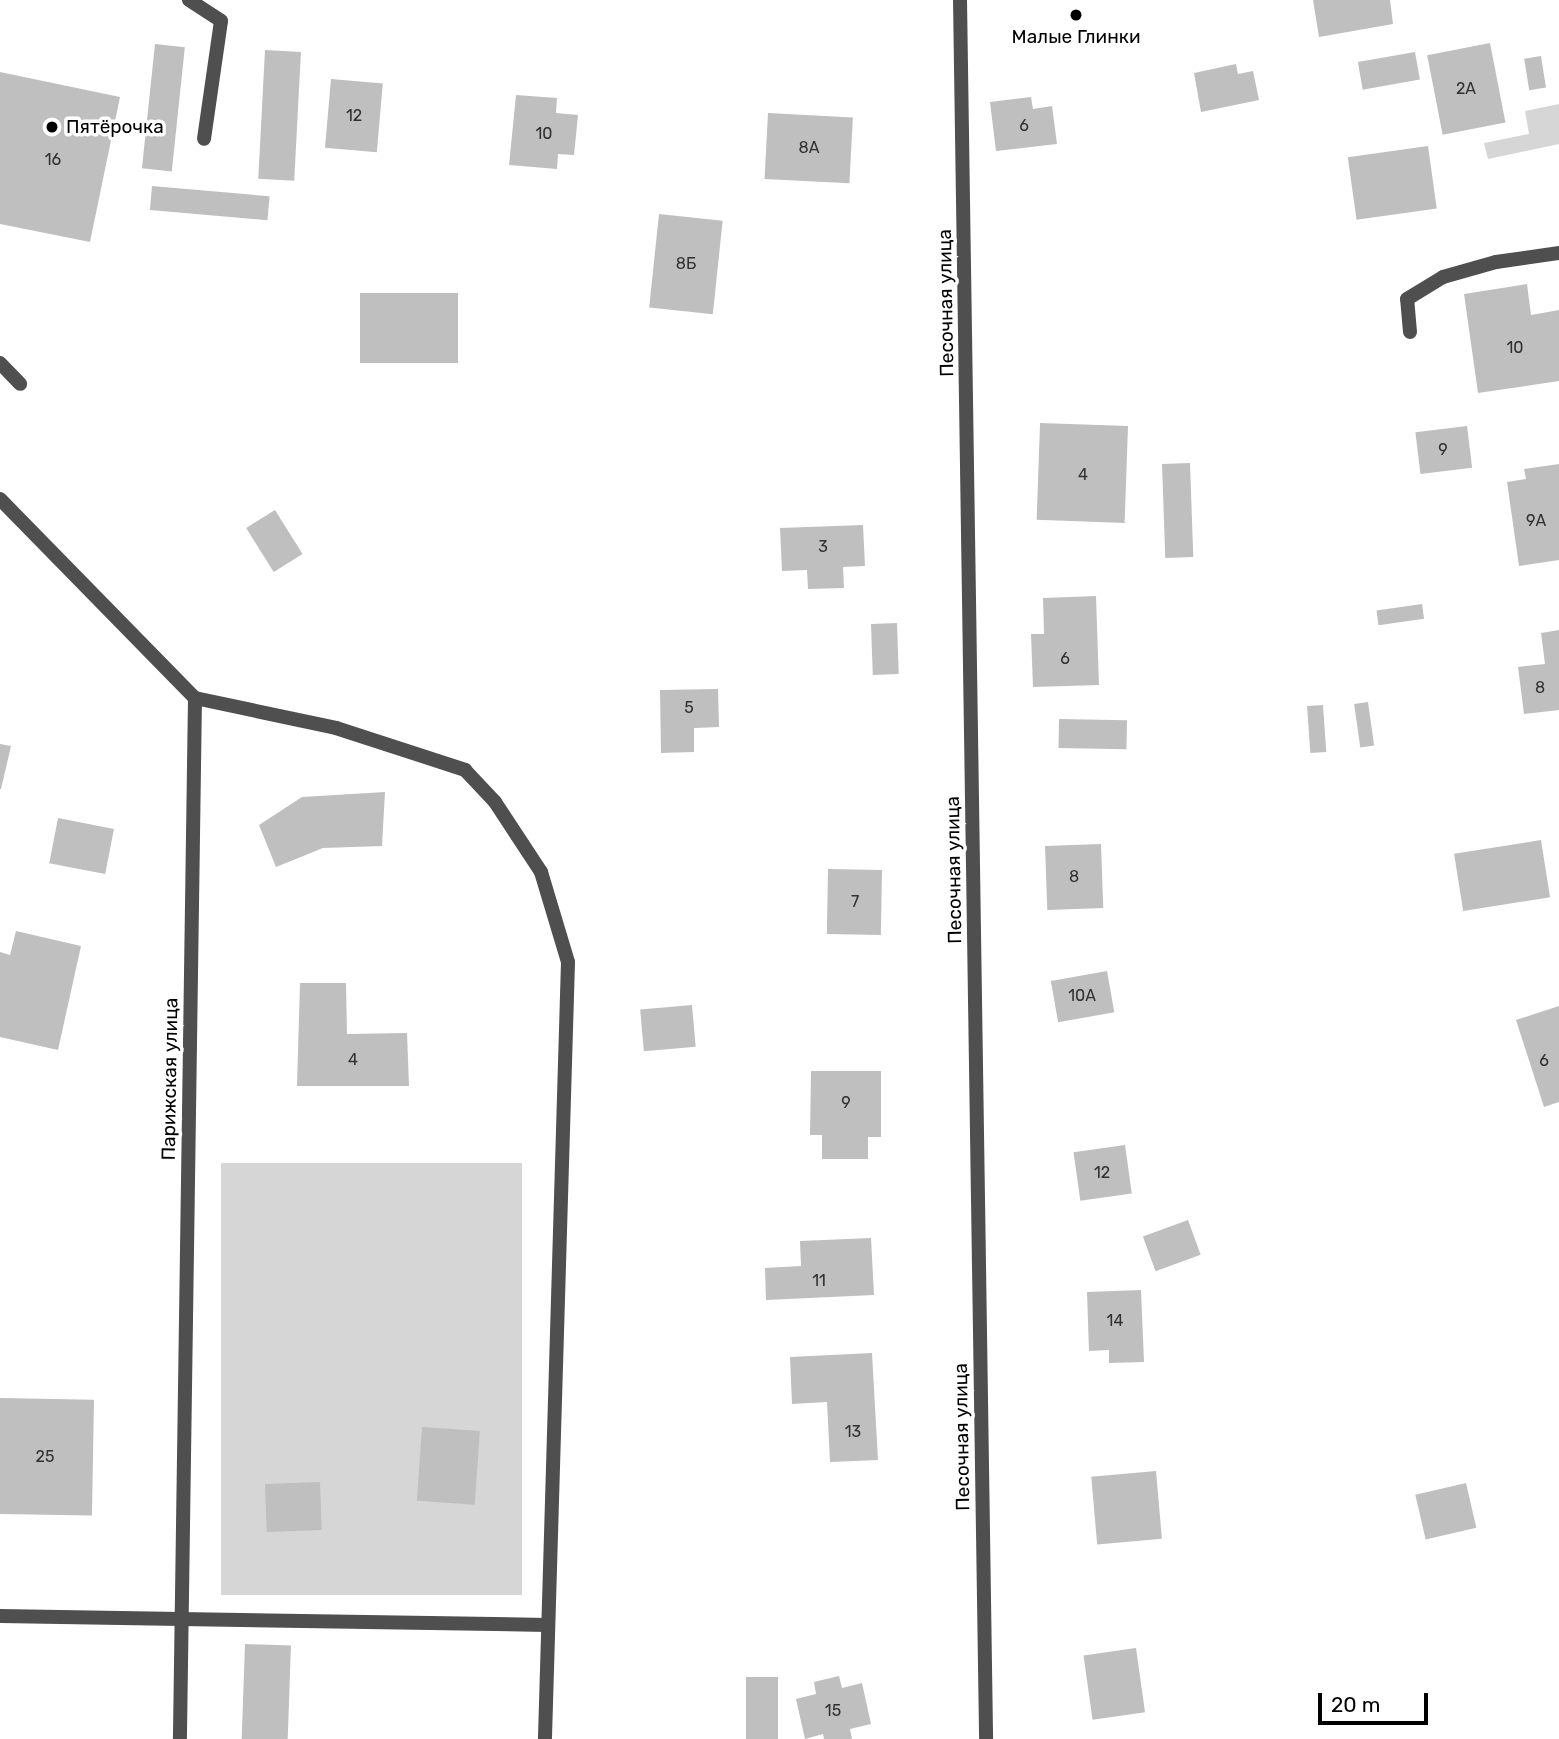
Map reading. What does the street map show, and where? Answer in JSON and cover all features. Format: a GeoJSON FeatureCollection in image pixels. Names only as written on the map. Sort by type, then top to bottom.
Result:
{"type":"FeatureCollection","features":[{"type":"Feature","properties":{"kind":"street"},"geometry":{"type":"LineString","coordinates":[[189,0],[221,21],[204,139]]}},
{"type":"Feature","properties":{"kind":"street","name":"Песочная улица"},"geometry":{"type":"LineString","coordinates":[[961,0],[986,1739]]}},
{"type":"Feature","properties":{"kind":"street"},"geometry":{"type":"LineString","coordinates":[[1410,332],[1407,299],[1443,277],[1496,262],[1559,253]]}},
{"type":"Feature","properties":{"kind":"street"},"geometry":{"type":"LineString","coordinates":[[0,363],[20,384]]}},
{"type":"Feature","properties":{"kind":"street"},"geometry":{"type":"LineString","coordinates":[[0,499],[195,698],[336,728],[465,770],[495,802],[541,872],[568,962],[545,1739]]}},
{"type":"Feature","properties":{"kind":"street","name":"Парижская улица"},"geometry":{"type":"LineString","coordinates":[[180,1739],[195,698]]}},
{"type":"Feature","properties":{"kind":"street"},"geometry":{"type":"LineString","coordinates":[[0,1616],[548,1625]]}},
{"type":"Feature","properties":{"kind":"shaded area"},"geometry":{"type":"Polygon","coordinates":[[[1559,104],[1559,144],[1488,159],[1484,143],[1529,134],[1525,111],[1559,104]]]}},
{"type":"Feature","properties":{"kind":"shaded area"},"geometry":{"type":"Polygon","coordinates":[[[221,1163],[522,1163],[522,1595],[221,1595],[221,1163]]]}},
{"type":"Feature","properties":{"kind":"building"},"geometry":{"type":"Polygon","coordinates":[[[1313,0],[1390,0],[1393,24],[1319,37],[1313,0]]]}},
{"type":"Feature","properties":{"kind":"building"},"geometry":{"type":"Polygon","coordinates":[[[1490,43],[1505,123],[1443,135],[1427,55],[1490,43]]]}},
{"type":"Feature","properties":{"kind":"building"},"geometry":{"type":"Polygon","coordinates":[[[155,44],[185,47],[172,171],[142,168],[155,44]]]}},
{"type":"Feature","properties":{"kind":"building"},"geometry":{"type":"Polygon","coordinates":[[[265,50],[301,52],[294,181],[258,179],[265,50]]]}},
{"type":"Feature","properties":{"kind":"building"},"geometry":{"type":"Polygon","coordinates":[[[1415,52],[1420,80],[1363,90],[1358,62],[1415,52]]]}},
{"type":"Feature","properties":{"kind":"building"},"geometry":{"type":"Polygon","coordinates":[[[1541,56],[1546,88],[1529,90],[1524,59],[1541,56]]]}},
{"type":"Feature","properties":{"kind":"building"},"geometry":{"type":"Polygon","coordinates":[[[1236,64],[1238,74],[1253,71],[1259,100],[1201,112],[1194,73],[1236,64]]]}},
{"type":"Feature","properties":{"kind":"building"},"geometry":{"type":"Polygon","coordinates":[[[0,72],[120,97],[90,242],[0,224],[0,72]]]}},
{"type":"Feature","properties":{"kind":"building"},"geometry":{"type":"Polygon","coordinates":[[[331,79],[383,84],[377,152],[325,148],[331,79]]]}},
{"type":"Feature","properties":{"kind":"building"},"geometry":{"type":"Polygon","coordinates":[[[516,95],[557,98],[556,113],[578,115],[574,155],[558,154],[557,169],[509,165],[516,95]]]}},
{"type":"Feature","properties":{"kind":"building"},"geometry":{"type":"Polygon","coordinates":[[[1031,97],[1033,109],[1052,106],[1057,144],[996,151],[990,102],[1031,97]]]}},
{"type":"Feature","properties":{"kind":"building"},"geometry":{"type":"Polygon","coordinates":[[[768,113],[853,117],[849,183],[765,179],[768,113]]]}},
{"type":"Feature","properties":{"kind":"building"},"geometry":{"type":"Polygon","coordinates":[[[1428,146],[1437,208],[1357,220],[1348,157],[1428,146]]]}},
{"type":"Feature","properties":{"kind":"building"},"geometry":{"type":"Polygon","coordinates":[[[152,186],[270,196],[267,220],[150,210],[152,186]]]}},
{"type":"Feature","properties":{"kind":"building"},"geometry":{"type":"Polygon","coordinates":[[[659,214],[723,221],[713,314],[649,307],[659,214]]]}},
{"type":"Feature","properties":{"kind":"building"},"geometry":{"type":"Polygon","coordinates":[[[1527,284],[1531,315],[1559,310],[1559,381],[1478,393],[1464,294],[1527,284]]]}},
{"type":"Feature","properties":{"kind":"building"},"geometry":{"type":"Polygon","coordinates":[[[360,293],[458,293],[458,363],[360,363],[360,293]]]}},
{"type":"Feature","properties":{"kind":"building"},"geometry":{"type":"Polygon","coordinates":[[[1040,423],[1128,426],[1125,523],[1037,520],[1040,423]]]}},
{"type":"Feature","properties":{"kind":"building"},"geometry":{"type":"Polygon","coordinates":[[[1467,426],[1472,468],[1421,474],[1415,432],[1467,426]]]}},
{"type":"Feature","properties":{"kind":"building"},"geometry":{"type":"Polygon","coordinates":[[[1190,463],[1193,557],[1165,558],[1162,464],[1190,463]]]}},
{"type":"Feature","properties":{"kind":"building"},"geometry":{"type":"Polygon","coordinates":[[[1559,464],[1559,560],[1519,566],[1507,482],[1526,479],[1524,469],[1559,464]]]}},
{"type":"Feature","properties":{"kind":"building"},"geometry":{"type":"Polygon","coordinates":[[[275,510],[303,554],[274,572],[246,528],[275,510]]]}},
{"type":"Feature","properties":{"kind":"building"},"geometry":{"type":"Polygon","coordinates":[[[863,525],[865,566],[843,567],[844,588],[808,589],[807,570],[782,571],[780,528],[863,525]]]}},
{"type":"Feature","properties":{"kind":"building"},"geometry":{"type":"Polygon","coordinates":[[[1096,596],[1099,685],[1033,687],[1031,634],[1044,634],[1043,598],[1096,596]]]}},
{"type":"Feature","properties":{"kind":"building"},"geometry":{"type":"Polygon","coordinates":[[[1422,604],[1424,619],[1379,625],[1376,610],[1422,604]]]}},
{"type":"Feature","properties":{"kind":"building"},"geometry":{"type":"Polygon","coordinates":[[[897,623],[899,674],[873,675],[871,624],[897,623]]]}},
{"type":"Feature","properties":{"kind":"building"},"geometry":{"type":"Polygon","coordinates":[[[1559,630],[1559,710],[1524,714],[1518,667],[1545,664],[1541,633],[1559,630]]]}},
{"type":"Feature","properties":{"kind":"building"},"geometry":{"type":"Polygon","coordinates":[[[718,689],[719,727],[694,728],[694,752],[661,753],[660,690],[718,689]]]}},
{"type":"Feature","properties":{"kind":"building"},"geometry":{"type":"Polygon","coordinates":[[[1368,702],[1374,746],[1360,748],[1354,704],[1368,702]]]}},
{"type":"Feature","properties":{"kind":"building"},"geometry":{"type":"Polygon","coordinates":[[[1323,705],[1326,752],[1310,753],[1307,706],[1323,705]]]}},
{"type":"Feature","properties":{"kind":"building"},"geometry":{"type":"Polygon","coordinates":[[[1059,719],[1127,720],[1126,749],[1058,748],[1059,719]]]}},
{"type":"Feature","properties":{"kind":"building"},"geometry":{"type":"Polygon","coordinates":[[[0,744],[11,746],[1,789],[0,789],[0,744]]]}},
{"type":"Feature","properties":{"kind":"building"},"geometry":{"type":"Polygon","coordinates":[[[385,792],[382,846],[323,848],[276,867],[259,825],[302,797],[385,792]]]}},
{"type":"Feature","properties":{"kind":"building"},"geometry":{"type":"Polygon","coordinates":[[[58,818],[114,829],[105,874],[49,863],[58,818]]]}},
{"type":"Feature","properties":{"kind":"building"},"geometry":{"type":"Polygon","coordinates":[[[1541,840],[1550,897],[1463,911],[1454,854],[1541,840]]]}},
{"type":"Feature","properties":{"kind":"building"},"geometry":{"type":"Polygon","coordinates":[[[1101,844],[1103,908],[1047,910],[1045,846],[1101,844]]]}},
{"type":"Feature","properties":{"kind":"building"},"geometry":{"type":"Polygon","coordinates":[[[828,869],[882,870],[881,935],[827,934],[828,869]]]}},
{"type":"Feature","properties":{"kind":"building"},"geometry":{"type":"Polygon","coordinates":[[[16,931],[81,946],[58,1050],[0,1037],[0,952],[10,955],[16,931]]]}},
{"type":"Feature","properties":{"kind":"building"},"geometry":{"type":"Polygon","coordinates":[[[1107,971],[1114,1012],[1058,1022],[1051,981],[1107,971]]]}},
{"type":"Feature","properties":{"kind":"building"},"geometry":{"type":"Polygon","coordinates":[[[300,983],[346,983],[347,1034],[407,1033],[409,1086],[297,1086],[300,983]]]}},
{"type":"Feature","properties":{"kind":"building"},"geometry":{"type":"Polygon","coordinates":[[[692,1005],[696,1047],[644,1051],[640,1010],[692,1005]]]}},
{"type":"Feature","properties":{"kind":"building"},"geometry":{"type":"Polygon","coordinates":[[[1559,1006],[1559,1102],[1544,1107],[1516,1020],[1559,1006]]]}},
{"type":"Feature","properties":{"kind":"building"},"geometry":{"type":"Polygon","coordinates":[[[811,1071],[881,1071],[881,1137],[868,1137],[868,1159],[822,1159],[822,1135],[810,1135],[811,1071]]]}},
{"type":"Feature","properties":{"kind":"building"},"geometry":{"type":"Polygon","coordinates":[[[1125,1145],[1132,1194],[1080,1201],[1074,1152],[1125,1145]]]}},
{"type":"Feature","properties":{"kind":"building"},"geometry":{"type":"Polygon","coordinates":[[[1188,1220],[1201,1255],[1156,1271],[1143,1236],[1188,1220]]]}},
{"type":"Feature","properties":{"kind":"building"},"geometry":{"type":"Polygon","coordinates":[[[871,1238],[874,1295],[766,1300],[765,1268],[801,1266],[800,1241],[871,1238]]]}},
{"type":"Feature","properties":{"kind":"building"},"geometry":{"type":"Polygon","coordinates":[[[1141,1290],[1144,1362],[1109,1363],[1109,1350],[1089,1351],[1087,1292],[1141,1290]]]}},
{"type":"Feature","properties":{"kind":"building"},"geometry":{"type":"Polygon","coordinates":[[[872,1353],[878,1460],[830,1462],[827,1402],[792,1404],[790,1357],[872,1353]]]}},
{"type":"Feature","properties":{"kind":"building"},"geometry":{"type":"Polygon","coordinates":[[[0,1398],[94,1400],[92,1516],[0,1514],[0,1398]]]}},
{"type":"Feature","properties":{"kind":"building"},"geometry":{"type":"Polygon","coordinates":[[[422,1427],[480,1431],[475,1505],[417,1501],[422,1427]]]}},
{"type":"Feature","properties":{"kind":"building"},"geometry":{"type":"Polygon","coordinates":[[[1156,1471],[1162,1539],[1097,1544],[1091,1477],[1156,1471]]]}},
{"type":"Feature","properties":{"kind":"building"},"geometry":{"type":"Polygon","coordinates":[[[320,1482],[322,1530],[267,1532],[265,1484],[320,1482]]]}},
{"type":"Feature","properties":{"kind":"building"},"geometry":{"type":"Polygon","coordinates":[[[1466,1483],[1476,1528],[1426,1540],[1415,1495],[1466,1483]]]}},
{"type":"Feature","properties":{"kind":"building"},"geometry":{"type":"Polygon","coordinates":[[[245,1644],[291,1646],[288,1739],[242,1739],[245,1644]]]}},
{"type":"Feature","properties":{"kind":"building"},"geometry":{"type":"Polygon","coordinates":[[[1136,1648],[1145,1712],[1093,1720],[1084,1655],[1136,1648]]]}},
{"type":"Feature","properties":{"kind":"building"},"geometry":{"type":"Polygon","coordinates":[[[839,1676],[842,1688],[862,1683],[871,1724],[850,1729],[852,1739],[824,1739],[823,1734],[805,1739],[796,1699],[816,1694],[814,1682],[839,1676]]]}},
{"type":"Feature","properties":{"kind":"building"},"geometry":{"type":"Polygon","coordinates":[[[746,1677],[778,1677],[778,1739],[746,1739],[746,1677]]]}},
{"type":"Feature","properties":{"kind":"place","name":"Малые Глинки"},"geometry":{"type":"Point","coordinates":[1076,15]}},
{"type":"Feature","properties":{"kind":"place","name":"Пятёрочка"},"geometry":{"type":"Point","coordinates":[52,127]}}]}
